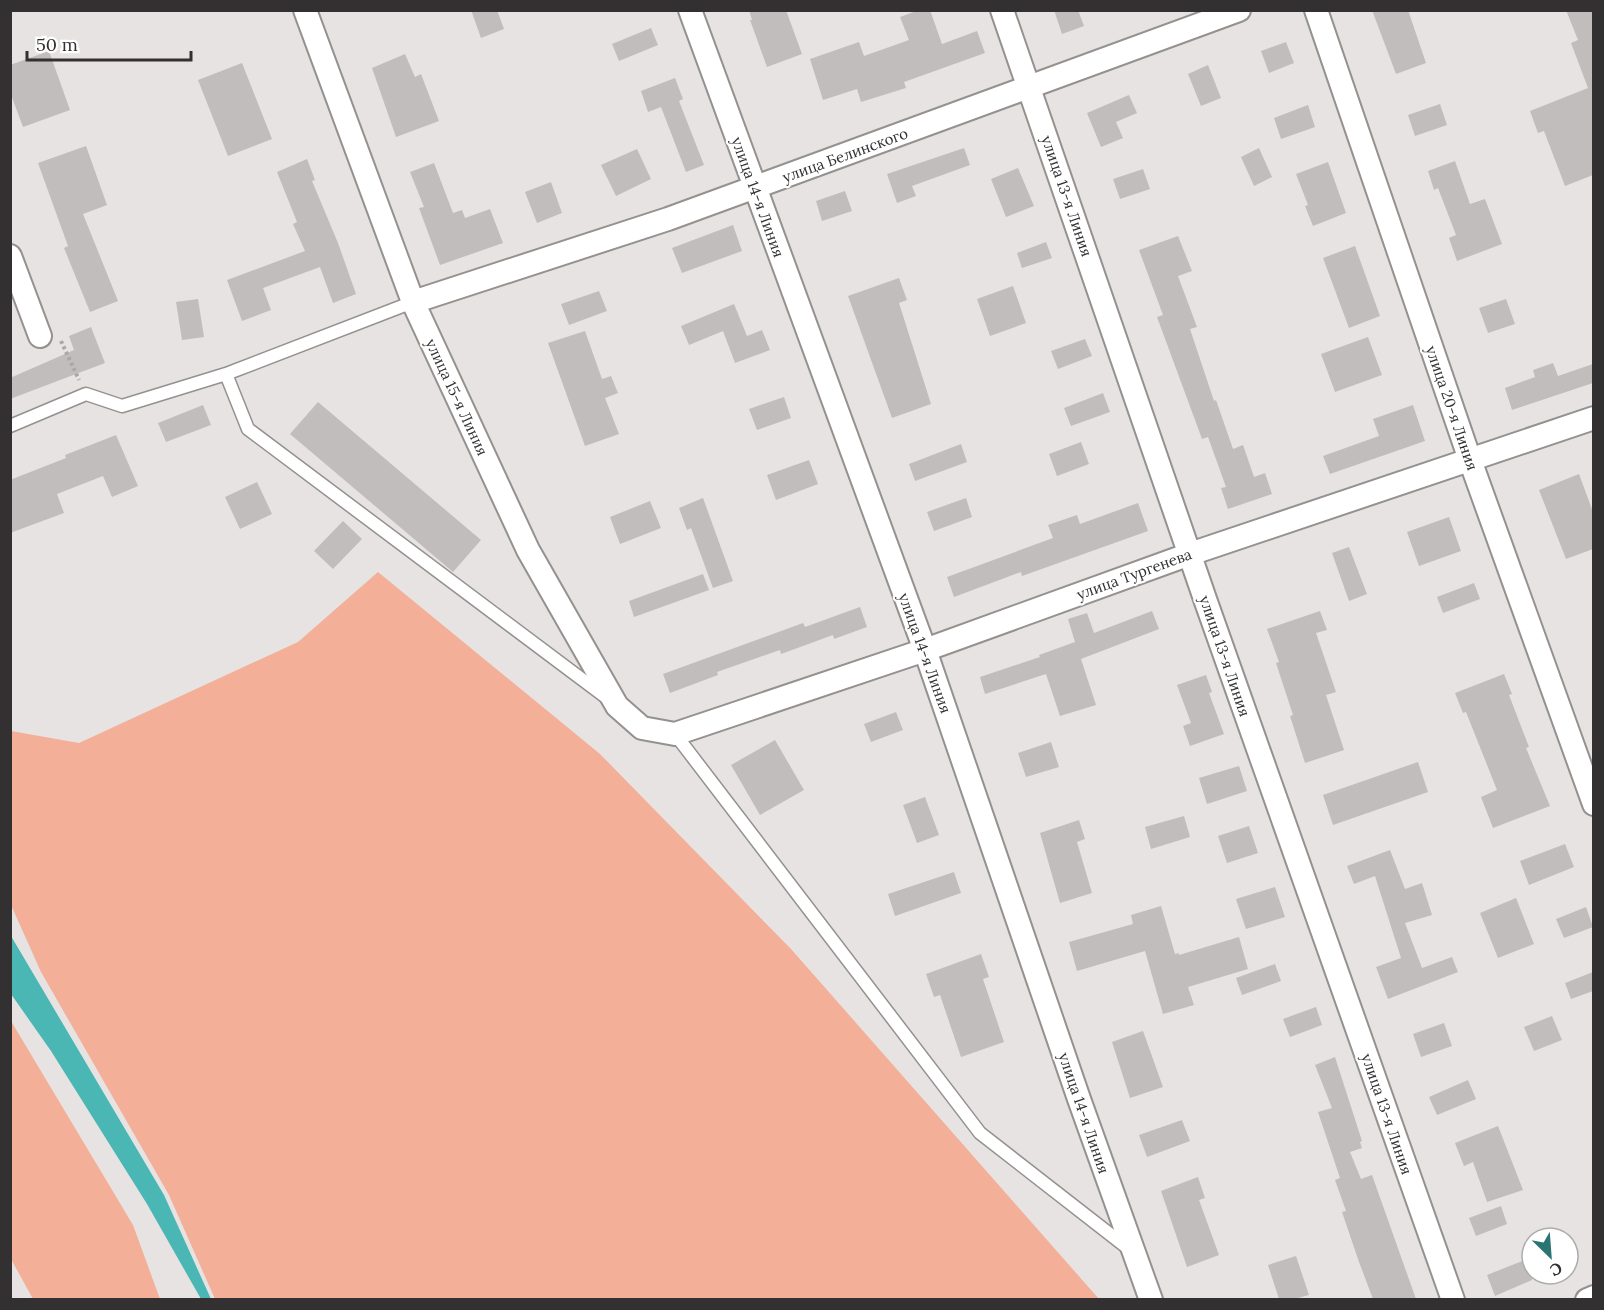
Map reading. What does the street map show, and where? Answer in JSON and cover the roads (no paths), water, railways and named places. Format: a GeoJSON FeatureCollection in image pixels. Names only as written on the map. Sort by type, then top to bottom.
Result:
{"type":"FeatureCollection","features":[{"type":"Feature","properties":{"kind":"street","name":"улица 15-я Линия"},"geometry":{"type":"LineString","coordinates":[[305,10],[413,302],[528,550],[617,706],[642,728],[675,734]]}},
{"type":"Feature","properties":{"kind":"street","name":"улица 14-я Линия"},"geometry":{"type":"LineString","coordinates":[[690,10],[925,650],[1078,1099],[1151,1299]]}},
{"type":"Feature","properties":{"kind":"street","name":"улица 13-я Линия"},"geometry":{"type":"LineString","coordinates":[[1002,10],[1190,554],[1453,1299]]}},
{"type":"Feature","properties":{"kind":"street","name":"улица Белинского"},"geometry":{"type":"LineString","coordinates":[[413,302],[668,219],[1239,10]]}},
{"type":"Feature","properties":{"kind":"street","name":"улица 20-я Линия"},"geometry":{"type":"LineString","coordinates":[[1316,10],[1470,460],[1593,804]]}},
{"type":"Feature","properties":{"kind":"street"},"geometry":{"type":"LineString","coordinates":[[10,256],[40,336]]}},
{"type":"Feature","properties":{"kind":"street","name":"улица Тургенева"},"geometry":{"type":"LineString","coordinates":[[675,734],[925,650],[1190,554],[1593,417]]}},
{"type":"Feature","properties":{"kind":"street"},"geometry":{"type":"LineString","coordinates":[[1587,1299],[1593,1297]]}},
{"type":"Feature","properties":{"kind":"lane"},"geometry":{"type":"LineString","coordinates":[[10,426],[86,394],[122,406],[226,374],[413,302]]}},
{"type":"Feature","properties":{"kind":"lane"},"geometry":{"type":"LineString","coordinates":[[226,374],[248,429],[617,706]]}},
{"type":"Feature","properties":{"kind":"lane"},"geometry":{"type":"LineString","coordinates":[[675,734],[980,1133],[1134,1253]]}},
{"type":"Feature","properties":{"kind":"water"},"geometry":{"type":"Polygon","coordinates":[[[11,936],[164,1195],[211,1299],[201,1299],[147,1204],[51,1051],[11,994],[11,936]]]}}]}
